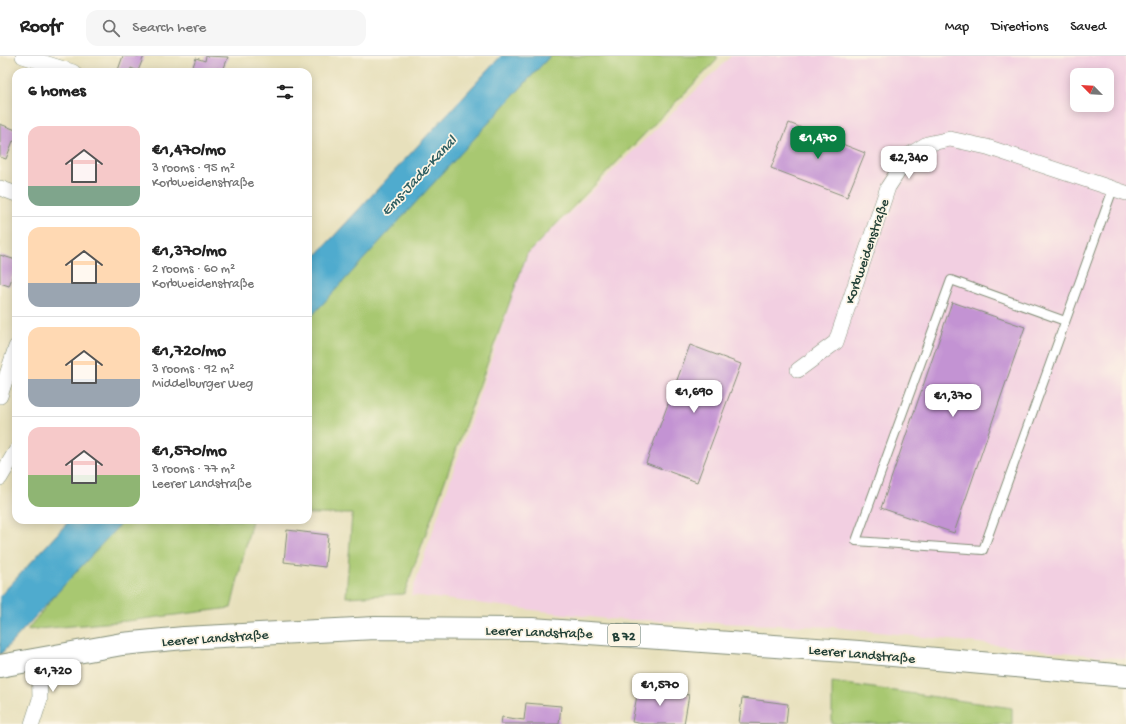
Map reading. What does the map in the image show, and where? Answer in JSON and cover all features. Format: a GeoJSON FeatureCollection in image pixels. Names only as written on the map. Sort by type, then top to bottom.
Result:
{"type":"FeatureCollection","features":[{"type":"Feature","properties":{"kind":"main road","name":"Leerer Landstraße"},"geometry":{"type":"LineString","coordinates":[[0,666],[122,644],[184,638],[375,628],[532,629],[859,652],[1126,676]]}},
{"type":"Feature","properties":{"kind":"street"},"geometry":{"type":"LineString","coordinates":[[23,56],[60,68]]}},
{"type":"Feature","properties":{"kind":"street","name":"Korbweidenstraße"},"geometry":{"type":"LineString","coordinates":[[798,370],[836,342],[888,186],[909,154],[927,144],[950,139],[987,147],[1120,191]]}},
{"type":"Feature","properties":{"kind":"street"},"geometry":{"type":"LineString","coordinates":[[0,188],[12,192]]}},
{"type":"Feature","properties":{"kind":"street"},"geometry":{"type":"LineString","coordinates":[[0,396],[12,359]]}},
{"type":"Feature","properties":{"kind":"street"},"geometry":{"type":"LineString","coordinates":[[0,478],[12,458]]}},
{"type":"Feature","properties":{"kind":"street"},"geometry":{"type":"LineString","coordinates":[[32,724],[40,699],[34,660]]}},
{"type":"Feature","properties":{"kind":"lane"},"geometry":{"type":"LineString","coordinates":[[1065,321],[951,280],[856,541],[983,550],[1065,321],[1120,191]]}},
{"type":"Feature","properties":{"kind":"shaded area"},"geometry":{"type":"Polygon","coordinates":[[[731,56],[1126,56],[1126,659],[832,627],[607,619],[411,595],[527,254],[731,56]]]}},
{"type":"Feature","properties":{"kind":"green space"},"geometry":{"type":"Polygon","coordinates":[[[550,56],[717,56],[717,60],[527,254],[404,594],[346,597],[352,514],[312,514],[312,315],[550,56]]]}},
{"type":"Feature","properties":{"kind":"green space"},"geometry":{"type":"Polygon","coordinates":[[[119,524],[251,524],[231,608],[127,621],[27,630],[67,581],[119,524]]]}},
{"type":"Feature","properties":{"kind":"green space"},"geometry":{"type":"Polygon","coordinates":[[[832,682],[1012,708],[1012,724],[832,724],[832,682]]]}},
{"type":"Feature","properties":{"kind":"water","name":"Ems-Jade-Kanal"},"geometry":{"type":"Polygon","coordinates":[[[501,56],[550,56],[312,316],[312,260],[501,56]]]}},
{"type":"Feature","properties":{"kind":"water"},"geometry":{"type":"Polygon","coordinates":[[[66,524],[120,524],[0,655],[0,596],[66,524]]]}},
{"type":"Feature","properties":{"kind":"building"},"geometry":{"type":"Polygon","coordinates":[[[123,56],[144,56],[139,68],[119,68],[123,56]]]}},
{"type":"Feature","properties":{"kind":"building"},"geometry":{"type":"Polygon","coordinates":[[[206,56],[228,57],[224,68],[192,68],[196,58],[205,61],[206,56]]]}},
{"type":"Feature","properties":{"kind":"building"},"geometry":{"type":"Polygon","coordinates":[[[789,123],[865,153],[847,197],[771,168],[789,123]]]}},
{"type":"Feature","properties":{"kind":"building"},"geometry":{"type":"Polygon","coordinates":[[[0,124],[12,128],[12,144],[6,159],[0,157],[0,124]]]}},
{"type":"Feature","properties":{"kind":"building"},"geometry":{"type":"Polygon","coordinates":[[[0,255],[12,259],[12,278],[9,286],[0,283],[0,255]]]}},
{"type":"Feature","properties":{"kind":"building"},"geometry":{"type":"Polygon","coordinates":[[[952,302],[1025,327],[954,533],[881,508],[952,302]]]}},
{"type":"Feature","properties":{"kind":"building"},"geometry":{"type":"Polygon","coordinates":[[[690,345],[741,364],[697,482],[646,463],[690,345]]]}},
{"type":"Feature","properties":{"kind":"building"},"geometry":{"type":"Polygon","coordinates":[[[287,530],[328,535],[325,567],[284,562],[287,530]]]}},
{"type":"Feature","properties":{"kind":"building"},"geometry":{"type":"Polygon","coordinates":[[[639,685],[689,695],[684,724],[644,724],[632,722],[639,685]]]}},
{"type":"Feature","properties":{"kind":"building"},"geometry":{"type":"Polygon","coordinates":[[[742,698],[788,704],[786,724],[739,723],[742,698]]]}},
{"type":"Feature","properties":{"kind":"building"},"geometry":{"type":"Polygon","coordinates":[[[526,703],[561,706],[559,724],[501,724],[502,717],[524,720],[526,703]]]}}]}
